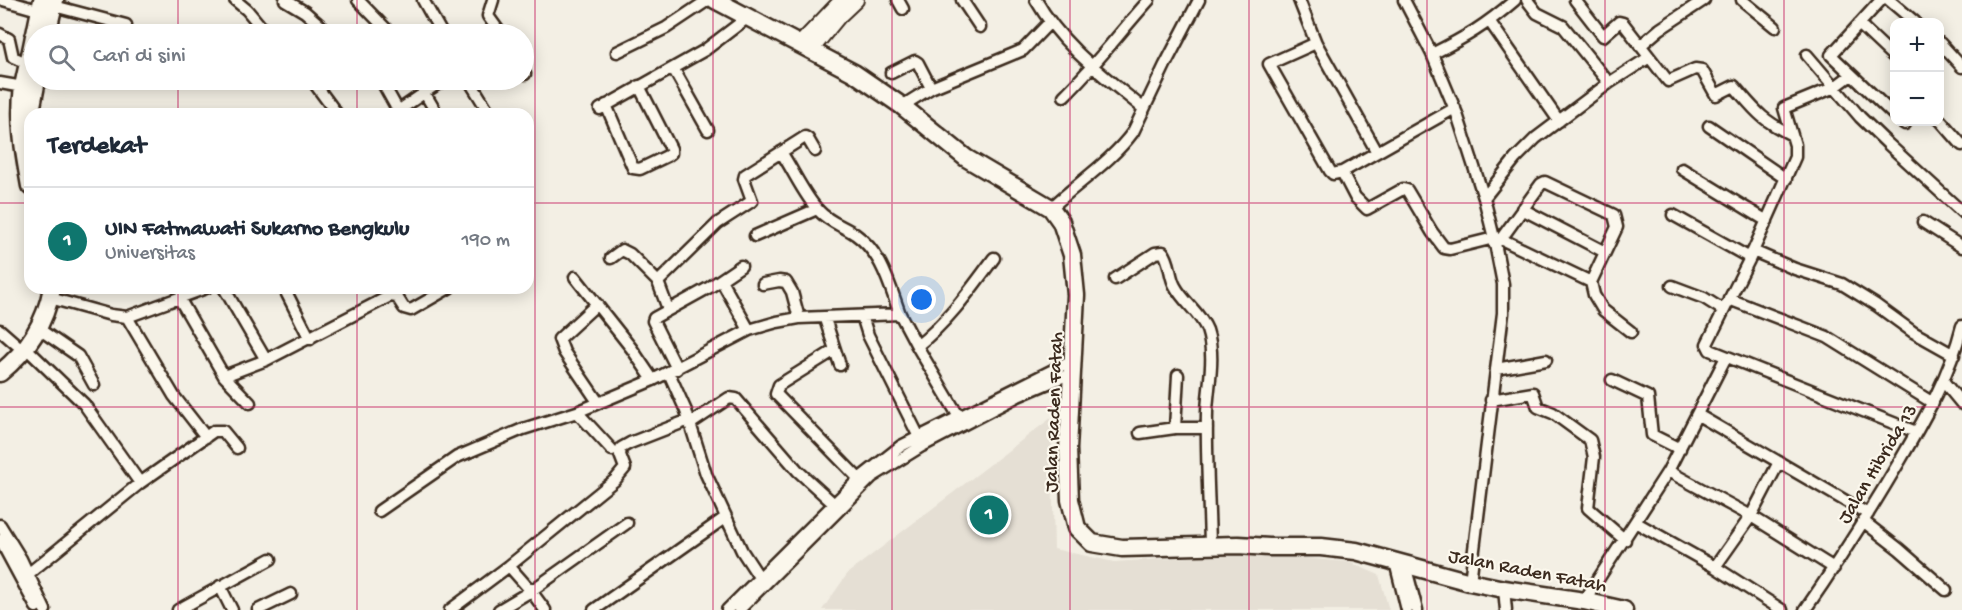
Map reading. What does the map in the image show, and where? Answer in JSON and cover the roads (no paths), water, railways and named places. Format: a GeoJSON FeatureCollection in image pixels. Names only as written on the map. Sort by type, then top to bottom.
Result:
{"type":"FeatureCollection","features":[{"type":"Feature","properties":{"kind":"highway"},"geometry":{"type":"LineString","coordinates":[[715,0],[854,73],[902,106],[966,158],[1051,208]]}},
{"type":"Feature","properties":{"kind":"highway"},"geometry":{"type":"LineString","coordinates":[[47,24],[48,6]]}},
{"type":"Feature","properties":{"kind":"highway"},"geometry":{"type":"LineString","coordinates":[[40,24],[48,6]]}},
{"type":"Feature","properties":{"kind":"highway"},"geometry":{"type":"LineString","coordinates":[[25,108],[29,90]]}},
{"type":"Feature","properties":{"kind":"highway"},"geometry":{"type":"LineString","coordinates":[[30,90],[31,108]]}},
{"type":"Feature","properties":{"kind":"highway"},"geometry":{"type":"LineString","coordinates":[[24,114],[21,129],[24,148]]}},
{"type":"Feature","properties":{"kind":"highway","name":"Jalan Raden Fatah"},"geometry":{"type":"LineString","coordinates":[[1051,208],[1061,222],[1068,240],[1075,272],[1076,307],[1068,468],[1071,509],[1077,528],[1092,543],[1114,548],[1210,545],[1321,547],[1356,551],[1470,582],[1624,610]]}},
{"type":"Feature","properties":{"kind":"highway"},"geometry":{"type":"LineString","coordinates":[[0,359],[21,346],[34,315],[46,294]]}},
{"type":"Feature","properties":{"kind":"highway"},"geometry":{"type":"LineString","coordinates":[[0,373],[21,346],[39,329],[47,294]]}},
{"type":"Feature","properties":{"kind":"main road"},"geometry":{"type":"LineString","coordinates":[[805,47],[842,0]]}},
{"type":"Feature","properties":{"kind":"main road"},"geometry":{"type":"LineString","coordinates":[[805,47],[856,0]]}},
{"type":"Feature","properties":{"kind":"street"},"geometry":{"type":"LineString","coordinates":[[3,0],[48,6],[122,24]]}},
{"type":"Feature","properties":{"kind":"street"},"geometry":{"type":"LineString","coordinates":[[235,0],[259,24]]}},
{"type":"Feature","properties":{"kind":"street"},"geometry":{"type":"LineString","coordinates":[[285,0],[305,12],[319,24]]}},
{"type":"Feature","properties":{"kind":"street"},"geometry":{"type":"LineString","coordinates":[[358,0],[381,24]]}},
{"type":"Feature","properties":{"kind":"street"},"geometry":{"type":"LineString","coordinates":[[423,0],[436,24]]}},
{"type":"Feature","properties":{"kind":"street"},"geometry":{"type":"LineString","coordinates":[[494,0],[488,16],[494,24]]}},
{"type":"Feature","properties":{"kind":"street"},"geometry":{"type":"LineString","coordinates":[[617,52],[666,28],[708,0]]}},
{"type":"Feature","properties":{"kind":"street"},"geometry":{"type":"LineString","coordinates":[[962,0],[980,27]]}},
{"type":"Feature","properties":{"kind":"street"},"geometry":{"type":"LineString","coordinates":[[1036,0],[1049,23],[1080,57],[1144,109]]}},
{"type":"Feature","properties":{"kind":"street"},"geometry":{"type":"LineString","coordinates":[[1064,96],[1093,67],[1149,0]]}},
{"type":"Feature","properties":{"kind":"street"},"geometry":{"type":"LineString","coordinates":[[1051,208],[1126,141],[1133,132],[1199,0]]}},
{"type":"Feature","properties":{"kind":"street"},"geometry":{"type":"LineString","coordinates":[[1299,0],[1316,43],[1377,152]]}},
{"type":"Feature","properties":{"kind":"street"},"geometry":{"type":"LineString","coordinates":[[1404,0],[1432,54],[1455,108],[1496,240],[1503,284],[1504,298],[1470,582]]}},
{"type":"Feature","properties":{"kind":"street"},"geometry":{"type":"LineString","coordinates":[[1432,54],[1464,39],[1490,22],[1515,0]]}},
{"type":"Feature","properties":{"kind":"street"},"geometry":{"type":"LineString","coordinates":[[1527,0],[1537,13],[1563,26],[1609,83]]}},
{"type":"Feature","properties":{"kind":"street"},"geometry":{"type":"LineString","coordinates":[[1575,0],[1603,36],[1621,22],[1668,81],[1698,69],[1702,70],[1716,94],[1734,86],[1755,112],[1773,126],[1792,135]]}},
{"type":"Feature","properties":{"kind":"street"},"geometry":{"type":"LineString","coordinates":[[1640,46],[1660,29],[1704,0]]}},
{"type":"Feature","properties":{"kind":"street"},"geometry":{"type":"LineString","coordinates":[[1742,0],[1775,27]]}},
{"type":"Feature","properties":{"kind":"street"},"geometry":{"type":"LineString","coordinates":[[1881,0],[1831,53],[1833,58],[1890,111]]}},
{"type":"Feature","properties":{"kind":"street"},"geometry":{"type":"LineString","coordinates":[[1889,0],[1910,18]]}},
{"type":"Feature","properties":{"kind":"street"},"geometry":{"type":"LineString","coordinates":[[639,86],[671,149],[667,156],[640,169],[633,168],[603,107],[639,86],[705,50],[747,18]]}},
{"type":"Feature","properties":{"kind":"street"},"geometry":{"type":"LineString","coordinates":[[1490,22],[1559,121]]}},
{"type":"Feature","properties":{"kind":"street"},"geometry":{"type":"LineString","coordinates":[[902,106],[932,88],[1018,52],[1031,43],[1049,23]]}},
{"type":"Feature","properties":{"kind":"street"},"geometry":{"type":"LineString","coordinates":[[1859,24],[1890,53]]}},
{"type":"Feature","properties":{"kind":"street"},"geometry":{"type":"LineString","coordinates":[[0,34],[9,39],[14,59],[24,62]]}},
{"type":"Feature","properties":{"kind":"street"},"geometry":{"type":"LineString","coordinates":[[1316,43],[1269,64],[1333,174],[1342,172],[1455,108]]}},
{"type":"Feature","properties":{"kind":"street"},"geometry":{"type":"LineString","coordinates":[[1944,47],[1962,67]]}},
{"type":"Feature","properties":{"kind":"street"},"geometry":{"type":"LineString","coordinates":[[1807,55],[1888,144],[1962,212]]}},
{"type":"Feature","properties":{"kind":"street"},"geometry":{"type":"LineString","coordinates":[[1484,198],[1526,146],[1609,83],[1648,57]]}},
{"type":"Feature","properties":{"kind":"street"},"geometry":{"type":"LineString","coordinates":[[891,74],[915,61],[932,88]]}},
{"type":"Feature","properties":{"kind":"street"},"geometry":{"type":"LineString","coordinates":[[673,68],[708,130]]}},
{"type":"Feature","properties":{"kind":"street"},"geometry":{"type":"LineString","coordinates":[[1851,75],[1835,87],[1784,108],[1795,145],[1795,157],[1752,255],[1707,345],[1710,350],[1726,357],[1917,432]]}},
{"type":"Feature","properties":{"kind":"street"},"geometry":{"type":"LineString","coordinates":[[0,82],[24,83]]}},
{"type":"Feature","properties":{"kind":"street"},"geometry":{"type":"LineString","coordinates":[[319,90],[333,108]]}},
{"type":"Feature","properties":{"kind":"street"},"geometry":{"type":"LineString","coordinates":[[386,90],[396,108]]}},
{"type":"Feature","properties":{"kind":"street"},"geometry":{"type":"LineString","coordinates":[[423,90],[434,108]]}},
{"type":"Feature","properties":{"kind":"street"},"geometry":{"type":"LineString","coordinates":[[406,108],[429,90]]}},
{"type":"Feature","properties":{"kind":"street"},"geometry":{"type":"LineString","coordinates":[[475,90],[486,108]]}},
{"type":"Feature","properties":{"kind":"street"},"geometry":{"type":"LineString","coordinates":[[1944,125],[1962,145]]}},
{"type":"Feature","properties":{"kind":"street"},"geometry":{"type":"LineString","coordinates":[[1709,126],[1786,179]]}},
{"type":"Feature","properties":{"kind":"street"},"geometry":{"type":"LineString","coordinates":[[657,282],[718,223],[752,201],[745,176],[805,137],[815,151]]}},
{"type":"Feature","properties":{"kind":"street"},"geometry":{"type":"LineString","coordinates":[[781,152],[817,209],[875,251],[900,314],[959,417]]}},
{"type":"Feature","properties":{"kind":"street"},"geometry":{"type":"LineString","coordinates":[[1682,169],[1767,221]]}},
{"type":"Feature","properties":{"kind":"street"},"geometry":{"type":"LineString","coordinates":[[1342,172],[1355,197],[1367,209],[1403,189],[1407,190],[1444,248],[1450,249],[1496,240],[1592,282]]}},
{"type":"Feature","properties":{"kind":"street"},"geometry":{"type":"LineString","coordinates":[[1496,240],[1542,182],[1547,182],[1614,215],[1617,227],[1592,282],[1594,295],[1603,310],[1631,332]]}},
{"type":"Feature","properties":{"kind":"street"},"geometry":{"type":"LineString","coordinates":[[755,236],[817,209]]}},
{"type":"Feature","properties":{"kind":"street"},"geometry":{"type":"LineString","coordinates":[[1522,209],[1605,252]]}},
{"type":"Feature","properties":{"kind":"street"},"geometry":{"type":"LineString","coordinates":[[1673,215],[1752,255],[1842,284],[1914,332],[1954,355]]}},
{"type":"Feature","properties":{"kind":"street"},"geometry":{"type":"LineString","coordinates":[[1923,222],[1962,247]]}},
{"type":"Feature","properties":{"kind":"street"},"geometry":{"type":"LineString","coordinates":[[611,258],[622,250],[626,251],[657,282],[668,309]]}},
{"type":"Feature","properties":{"kind":"street"},"geometry":{"type":"LineString","coordinates":[[1115,279],[1155,253],[1165,255],[1172,282],[1179,295],[1197,312],[1208,332],[1211,348],[1207,428],[1210,545]]}},
{"type":"Feature","properties":{"kind":"street"},"geometry":{"type":"LineString","coordinates":[[917,346],[962,301],[994,258]]}},
{"type":"Feature","properties":{"kind":"street"},"geometry":{"type":"LineString","coordinates":[[741,266],[721,280],[655,316],[653,321],[673,371],[706,474],[742,551],[759,577]]}},
{"type":"Feature","properties":{"kind":"street"},"geometry":{"type":"LineString","coordinates":[[575,277],[632,349],[653,380]]}},
{"type":"Feature","properties":{"kind":"street"},"geometry":{"type":"LineString","coordinates":[[721,280],[749,330]]}},
{"type":"Feature","properties":{"kind":"street"},"geometry":{"type":"LineString","coordinates":[[763,284],[786,282],[792,292],[799,318]]}},
{"type":"Feature","properties":{"kind":"street"},"geometry":{"type":"LineString","coordinates":[[1672,286],[1704,298],[1723,310]]}},
{"type":"Feature","properties":{"kind":"street"},"geometry":{"type":"LineString","coordinates":[[56,294],[111,315],[127,317],[186,294]]}},
{"type":"Feature","properties":{"kind":"street"},"geometry":{"type":"LineString","coordinates":[[228,294],[266,360]]}},
{"type":"Feature","properties":{"kind":"street"},"geometry":{"type":"LineString","coordinates":[[287,294],[310,339]]}},
{"type":"Feature","properties":{"kind":"street"},"geometry":{"type":"LineString","coordinates":[[224,376],[266,360],[310,339],[390,296],[397,297],[404,308],[411,310],[439,294]]}},
{"type":"Feature","properties":{"kind":"street"},"geometry":{"type":"LineString","coordinates":[[179,298],[224,376],[250,403]]}},
{"type":"Feature","properties":{"kind":"street"},"geometry":{"type":"LineString","coordinates":[[1729,299],[1827,337],[1933,403]]}},
{"type":"Feature","properties":{"kind":"street"},"geometry":{"type":"LineString","coordinates":[[597,304],[559,339],[564,352],[598,402]]}},
{"type":"Feature","properties":{"kind":"street"},"geometry":{"type":"LineString","coordinates":[[379,511],[457,458],[523,429],[578,412],[653,380],[749,330],[799,318],[825,319],[900,314]]}},
{"type":"Feature","properties":{"kind":"street"},"geometry":{"type":"LineString","coordinates":[[862,316],[868,335],[918,441]]}},
{"type":"Feature","properties":{"kind":"street"},"geometry":{"type":"LineString","coordinates":[[127,317],[174,396],[206,436]]}},
{"type":"Feature","properties":{"kind":"street"},"geometry":{"type":"LineString","coordinates":[[825,319],[840,365]]}},
{"type":"Feature","properties":{"kind":"street","name":"Jalan Hibrida 13"},"geometry":{"type":"LineString","coordinates":[[1805,610],[1866,518],[1917,432],[1943,381],[1954,355],[1962,326]]}},
{"type":"Feature","properties":{"kind":"street"},"geometry":{"type":"LineString","coordinates":[[39,329],[78,356],[94,385]]}},
{"type":"Feature","properties":{"kind":"street"},"geometry":{"type":"LineString","coordinates":[[0,330],[21,346],[84,404],[140,483]]}},
{"type":"Feature","properties":{"kind":"street"},"geometry":{"type":"LineString","coordinates":[[835,350],[779,385],[776,394],[859,479]]}},
{"type":"Feature","properties":{"kind":"street"},"geometry":{"type":"LineString","coordinates":[[1584,601],[1668,471],[1726,357]]}},
{"type":"Feature","properties":{"kind":"street"},"geometry":{"type":"LineString","coordinates":[[1496,369],[1546,360]]}},
{"type":"Feature","properties":{"kind":"street"},"geometry":{"type":"LineString","coordinates":[[727,610],[759,577],[779,566],[873,477],[918,441],[959,417],[1072,366]]}},
{"type":"Feature","properties":{"kind":"street"},"geometry":{"type":"LineString","coordinates":[[739,610],[834,504],[859,479],[901,446],[918,441],[1018,396],[1072,366]]}},
{"type":"Feature","properties":{"kind":"street"},"geometry":{"type":"LineString","coordinates":[[1175,428],[1178,375]]}},
{"type":"Feature","properties":{"kind":"street"},"geometry":{"type":"LineString","coordinates":[[1612,380],[1618,385],[1648,397],[1652,435],[1680,449]]}},
{"type":"Feature","properties":{"kind":"street"},"geometry":{"type":"LineString","coordinates":[[1943,381],[1962,404]]}},
{"type":"Feature","properties":{"kind":"street"},"geometry":{"type":"LineString","coordinates":[[1491,400],[1530,392],[1534,395],[1538,407],[1554,413],[1590,440],[1594,457],[1588,508],[1624,540]]}},
{"type":"Feature","properties":{"kind":"street"},"geometry":{"type":"LineString","coordinates":[[450,610],[615,480],[625,468],[620,455],[621,448],[690,422],[729,398],[736,399],[798,471],[834,504]]}},
{"type":"Feature","properties":{"kind":"street"},"geometry":{"type":"LineString","coordinates":[[578,412],[612,450]]}},
{"type":"Feature","properties":{"kind":"street"},"geometry":{"type":"LineString","coordinates":[[1698,415],[1779,462],[1866,518],[1946,590]]}},
{"type":"Feature","properties":{"kind":"street"},"geometry":{"type":"LineString","coordinates":[[1140,433],[1175,428],[1207,428]]}},
{"type":"Feature","properties":{"kind":"street"},"geometry":{"type":"LineString","coordinates":[[28,574],[140,483],[214,431],[221,430],[237,448]]}},
{"type":"Feature","properties":{"kind":"street"},"geometry":{"type":"LineString","coordinates":[[1715,567],[1750,516],[1779,462]]}},
{"type":"Feature","properties":{"kind":"street"},"geometry":{"type":"LineString","coordinates":[[1668,471],[1750,516],[1834,568]]}},
{"type":"Feature","properties":{"kind":"street"},"geometry":{"type":"LineString","coordinates":[[594,610],[726,517]]}},
{"type":"Feature","properties":{"kind":"street"},"geometry":{"type":"LineString","coordinates":[[1635,522],[1715,567],[1782,610]]}},
{"type":"Feature","properties":{"kind":"street"},"geometry":{"type":"LineString","coordinates":[[499,610],[531,591],[627,523]]}},
{"type":"Feature","properties":{"kind":"street"},"geometry":{"type":"LineString","coordinates":[[0,525],[21,559],[45,610]]}},
{"type":"Feature","properties":{"kind":"street"},"geometry":{"type":"LineString","coordinates":[[1,546],[38,610]]}},
{"type":"Feature","properties":{"kind":"street"},"geometry":{"type":"LineString","coordinates":[[178,610],[271,559]]}},
{"type":"Feature","properties":{"kind":"street"},"geometry":{"type":"LineString","coordinates":[[1400,564],[1416,610]]}},
{"type":"Feature","properties":{"kind":"street"},"geometry":{"type":"LineString","coordinates":[[1400,564],[1407,610]]}},
{"type":"Feature","properties":{"kind":"street"},"geometry":{"type":"LineString","coordinates":[[508,566],[545,610]]}},
{"type":"Feature","properties":{"kind":"street"},"geometry":{"type":"LineString","coordinates":[[220,586],[232,610]]}},
{"type":"Feature","properties":{"kind":"street"},"geometry":{"type":"LineString","coordinates":[[1504,589],[1506,610]]}},
{"type":"Feature","properties":{"kind":"street"},"geometry":{"type":"LineString","coordinates":[[258,610],[291,594]]}},
{"type":"Feature","properties":{"kind":"place","name":"UIN Fatmawati Sukarno Bengkulu"},"geometry":{"type":"Point","coordinates":[989,515]}}]}
